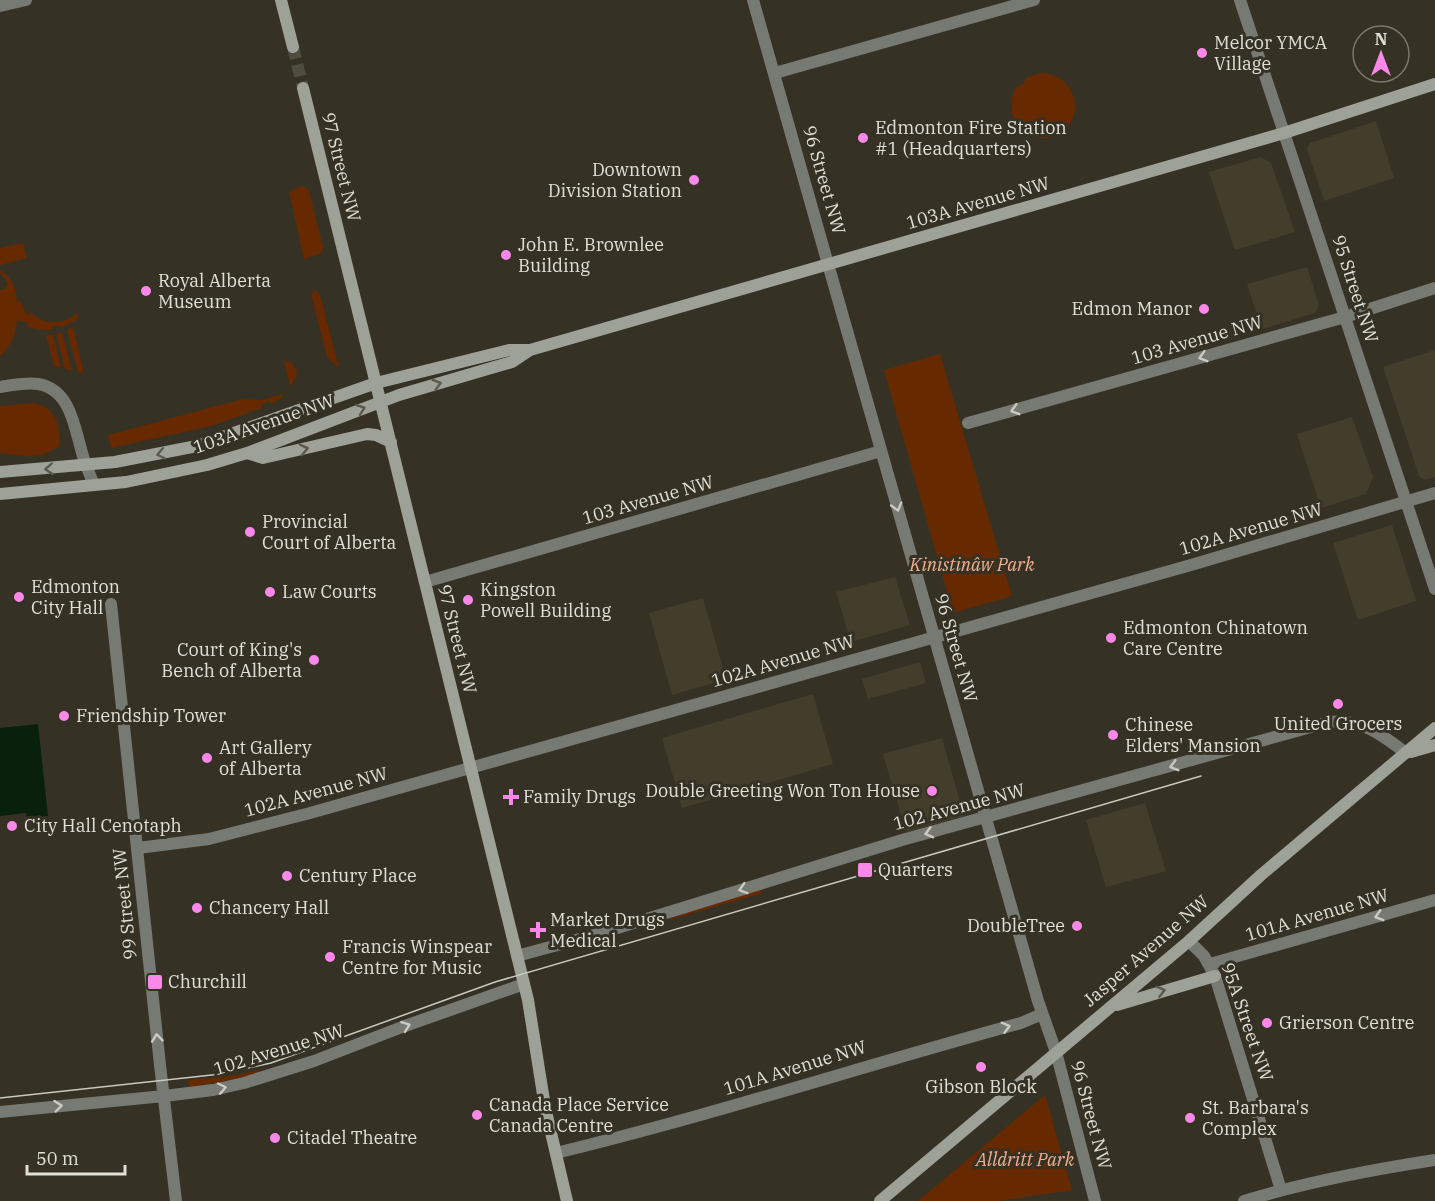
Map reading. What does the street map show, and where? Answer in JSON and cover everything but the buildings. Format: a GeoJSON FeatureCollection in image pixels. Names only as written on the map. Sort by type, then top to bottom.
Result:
{"type":"FeatureCollection","features":[{"type":"Feature","properties":{"kind":"main road"},"geometry":{"type":"LineString","coordinates":[[281,0],[292,47]]}},
{"type":"Feature","properties":{"kind":"main road","name":"103A Avenue NW"},"geometry":{"type":"LineString","coordinates":[[0,472],[86,465],[144,457],[197,446],[376,383],[509,350],[530,350],[1284,133],[1435,84]]}},
{"type":"Feature","properties":{"kind":"main road","name":"97 Street NW"},"geometry":{"type":"LineString","coordinates":[[303,88],[524,984],[534,1031],[545,1107],[567,1201]]}},
{"type":"Feature","properties":{"kind":"main road","name":"103A Avenue NW"},"geometry":{"type":"LineString","coordinates":[[0,494],[160,476],[207,465],[247,453],[381,402],[512,363],[530,350]]}},
{"type":"Feature","properties":{"kind":"main road"},"geometry":{"type":"LineString","coordinates":[[247,453],[262,458],[367,434],[376,435],[391,442]]}},
{"type":"Feature","properties":{"kind":"main road","name":"Jasper Avenue NW"},"geometry":{"type":"LineString","coordinates":[[880,1201],[1189,941],[1261,875],[1435,728]]}},
{"type":"Feature","properties":{"kind":"main road"},"geometry":{"type":"LineString","coordinates":[[1407,753],[1435,745]]}},
{"type":"Feature","properties":{"kind":"main road"},"geometry":{"type":"LineString","coordinates":[[1108,1009],[1212,970]]}},
{"type":"Feature","properties":{"kind":"street"},"geometry":{"type":"LineString","coordinates":[[0,6],[26,0]]}},
{"type":"Feature","properties":{"kind":"street","name":"96 Street NW"},"geometry":{"type":"LineString","coordinates":[[753,0],[1042,1014],[1056,1052],[1095,1201]]}},
{"type":"Feature","properties":{"kind":"street"},"geometry":{"type":"LineString","coordinates":[[775,73],[1034,0]]}},
{"type":"Feature","properties":{"kind":"street","name":"95 Street NW"},"geometry":{"type":"LineString","coordinates":[[1240,0],[1435,589]]}},
{"type":"Feature","properties":{"kind":"street","name":"103 Avenue NW"},"geometry":{"type":"LineString","coordinates":[[968,423],[1345,317],[1435,288]]}},
{"type":"Feature","properties":{"kind":"street"},"geometry":{"type":"LineString","coordinates":[[0,387],[36,384],[50,388],[64,401],[74,422],[94,485]]}},
{"type":"Feature","properties":{"kind":"street","name":"103 Avenue NW"},"geometry":{"type":"LineString","coordinates":[[424,582],[881,451]]}},
{"type":"Feature","properties":{"kind":"street","name":"102A Avenue NW"},"geometry":{"type":"LineString","coordinates":[[138,848],[184,843],[229,834],[471,768],[1435,493]]}},
{"type":"Feature","properties":{"kind":"street","name":"99 Street NW"},"geometry":{"type":"LineString","coordinates":[[111,604],[176,1201]]}},
{"type":"Feature","properties":{"kind":"street","name":"102 Avenue NW"},"geometry":{"type":"LineString","coordinates":[[517,956],[598,934],[902,840],[1329,722],[1343,720],[1363,725],[1407,753]]}},
{"type":"Feature","properties":{"kind":"street","name":"101A Avenue NW"},"geometry":{"type":"LineString","coordinates":[[1212,970],[1435,900]]}},
{"type":"Feature","properties":{"kind":"street","name":"95A Street NW"},"geometry":{"type":"LineString","coordinates":[[1189,941],[1212,970],[1281,1190]]}},
{"type":"Feature","properties":{"kind":"street","name":"102 Avenue NW"},"geometry":{"type":"LineString","coordinates":[[0,1112],[213,1090],[259,1079],[524,984]]}},
{"type":"Feature","properties":{"kind":"street","name":"101A Avenue NW"},"geometry":{"type":"LineString","coordinates":[[556,1153],[678,1122],[1026,1022],[1042,1014]]}},
{"type":"Feature","properties":{"kind":"street"},"geometry":{"type":"LineString","coordinates":[[1244,1201],[1281,1190],[1386,1167],[1435,1160]]}},
{"type":"Feature","properties":{"kind":"shaded area"},"geometry":{"type":"Polygon","coordinates":[[[1376,121],[1394,178],[1324,201],[1307,149],[1310,143],[1376,121]]]}},
{"type":"Feature","properties":{"kind":"shaded area"},"geometry":{"type":"Polygon","coordinates":[[[1261,157],[1271,163],[1295,232],[1235,250],[1209,172],[1261,157]]]}},
{"type":"Feature","properties":{"kind":"shaded area"},"geometry":{"type":"Polygon","coordinates":[[[1307,267],[1319,305],[1315,313],[1262,329],[1247,284],[1307,267]]]}},
{"type":"Feature","properties":{"kind":"shaded area"},"geometry":{"type":"Polygon","coordinates":[[[1435,350],[1435,477],[1424,480],[1419,476],[1383,367],[1435,350]]]}},
{"type":"Feature","properties":{"kind":"shaded area"},"geometry":{"type":"Polygon","coordinates":[[[1352,417],[1373,477],[1366,494],[1321,508],[1297,434],[1352,417]]]}},
{"type":"Feature","properties":{"kind":"shaded area"},"geometry":{"type":"Polygon","coordinates":[[[1392,525],[1416,601],[1358,620],[1333,543],[1392,525]]]}},
{"type":"Feature","properties":{"kind":"shaded area"},"geometry":{"type":"Polygon","coordinates":[[[895,577],[910,625],[851,642],[836,592],[895,577]]]}},
{"type":"Feature","properties":{"kind":"shaded area"},"geometry":{"type":"Polygon","coordinates":[[[703,598],[726,679],[672,695],[649,613],[703,598]]]}},
{"type":"Feature","properties":{"kind":"shaded area"},"geometry":{"type":"Polygon","coordinates":[[[920,662],[926,683],[868,699],[862,679],[920,662]]]}},
{"type":"Feature","properties":{"kind":"shaded area"},"geometry":{"type":"Polygon","coordinates":[[[813,694],[833,764],[682,808],[662,738],[813,694]]]}},
{"type":"Feature","properties":{"kind":"shaded area"},"geometry":{"type":"Polygon","coordinates":[[[38,724],[48,816],[27,818],[26,813],[0,816],[0,728],[38,724]]]}},
{"type":"Feature","properties":{"kind":"shaded area"},"geometry":{"type":"Polygon","coordinates":[[[942,738],[964,816],[906,832],[883,754],[942,738]]]}},
{"type":"Feature","properties":{"kind":"shaded area"},"geometry":{"type":"Polygon","coordinates":[[[1145,803],[1166,871],[1106,887],[1086,820],[1145,803]]]}},
{"type":"Feature","properties":{"kind":"green space"},"geometry":{"type":"Polygon","coordinates":[[[1041,73],[1062,80],[1073,94],[1075,111],[1073,118],[1065,130],[1054,137],[1042,138],[1031,135],[1021,128],[1014,117],[1011,104],[1015,88],[1023,84],[1027,77],[1041,73]]]}},
{"type":"Feature","properties":{"kind":"green space"},"geometry":{"type":"Polygon","coordinates":[[[301,186],[309,191],[323,247],[322,253],[304,259],[289,192],[301,186]]]}},
{"type":"Feature","properties":{"kind":"green space"},"geometry":{"type":"Polygon","coordinates":[[[23,243],[27,258],[0,265],[0,248],[23,243]]]}},
{"type":"Feature","properties":{"kind":"green space"},"geometry":{"type":"Polygon","coordinates":[[[0,270],[13,284],[17,303],[20,301],[28,317],[31,312],[41,320],[60,322],[77,313],[78,319],[62,327],[53,326],[52,330],[27,327],[28,323],[17,320],[12,340],[0,356],[0,290],[5,289],[8,283],[0,270]]]}},
{"type":"Feature","properties":{"kind":"green space"},"geometry":{"type":"Polygon","coordinates":[[[316,290],[320,295],[339,368],[326,353],[311,294],[316,290]]]}},
{"type":"Feature","properties":{"kind":"green space"},"geometry":{"type":"Polygon","coordinates":[[[73,327],[84,373],[78,372],[67,330],[73,327]]]}},
{"type":"Feature","properties":{"kind":"green space"},"geometry":{"type":"Polygon","coordinates":[[[62,332],[72,371],[65,369],[56,334],[62,332]]]}},
{"type":"Feature","properties":{"kind":"green space"},"geometry":{"type":"Polygon","coordinates":[[[46,335],[53,335],[61,368],[54,366],[46,335]]]}},
{"type":"Feature","properties":{"kind":"green space","name":"Kinistinâw Park"},"geometry":{"type":"Polygon","coordinates":[[[940,354],[1012,596],[953,613],[884,370],[940,354]]]}},
{"type":"Feature","properties":{"kind":"green space"},"geometry":{"type":"Polygon","coordinates":[[[284,361],[291,362],[297,371],[296,378],[290,386],[284,361]]]}},
{"type":"Feature","properties":{"kind":"green space"},"geometry":{"type":"Polygon","coordinates":[[[283,394],[271,404],[270,401],[261,405],[262,408],[211,426],[111,448],[108,435],[243,399],[260,400],[283,394]]]}},
{"type":"Feature","properties":{"kind":"green space"},"geometry":{"type":"Polygon","coordinates":[[[34,403],[47,409],[55,418],[59,431],[59,446],[38,455],[0,453],[0,406],[34,403]]]}},
{"type":"Feature","properties":{"kind":"green space"},"geometry":{"type":"Polygon","coordinates":[[[761,889],[762,893],[673,919],[672,916],[761,889]]]}},
{"type":"Feature","properties":{"kind":"green space"},"geometry":{"type":"Polygon","coordinates":[[[259,1070],[260,1072],[231,1080],[189,1087],[188,1080],[231,1076],[259,1070]]]}},
{"type":"Feature","properties":{"kind":"green space","name":"Alldritt Park"},"geometry":{"type":"Polygon","coordinates":[[[1045,1095],[1072,1190],[999,1201],[918,1201],[1045,1095]]]}},
{"type":"Feature","properties":{"kind":"tunnel"},"geometry":{"type":"LineString","coordinates":[[293,47],[303,88]]}},
{"type":"Feature","properties":{"kind":"tram line"},"geometry":{"type":"LineString","coordinates":[[0,1098],[221,1074],[271,1063],[495,982],[1201,776]]}},
{"type":"Feature","properties":{"kind":"place","name":"Melcor YMCA Village"},"geometry":{"type":"Point","coordinates":[1202,53]}},
{"type":"Feature","properties":{"kind":"place","name":"Edmonton Fire Station #1 (Headquarters)"},"geometry":{"type":"Point","coordinates":[863,138]}},
{"type":"Feature","properties":{"kind":"place","name":"Downtown Division Station"},"geometry":{"type":"Point","coordinates":[694,180]}},
{"type":"Feature","properties":{"kind":"place","name":"John E. Brownlee Building"},"geometry":{"type":"Point","coordinates":[506,255]}},
{"type":"Feature","properties":{"kind":"place","name":"Royal Alberta Museum"},"geometry":{"type":"Point","coordinates":[146,291]}},
{"type":"Feature","properties":{"kind":"place","name":"Edmon Manor"},"geometry":{"type":"Point","coordinates":[1204,309]}},
{"type":"Feature","properties":{"kind":"place","name":"Provincial Court of Alberta"},"geometry":{"type":"Point","coordinates":[250,532]}},
{"type":"Feature","properties":{"kind":"place","name":"Law Courts"},"geometry":{"type":"Point","coordinates":[270,592]}},
{"type":"Feature","properties":{"kind":"place","name":"Edmonton City Hall"},"geometry":{"type":"Point","coordinates":[19,597]}},
{"type":"Feature","properties":{"kind":"place","name":"Kingston Powell Building"},"geometry":{"type":"Point","coordinates":[468,600]}},
{"type":"Feature","properties":{"kind":"place","name":"Edmonton Chinatown Care Centre"},"geometry":{"type":"Point","coordinates":[1111,638]}},
{"type":"Feature","properties":{"kind":"place","name":"Court of King's Bench of Alberta"},"geometry":{"type":"Point","coordinates":[314,660]}},
{"type":"Feature","properties":{"kind":"place","name":"United Grocers"},"geometry":{"type":"Point","coordinates":[1338,704]}},
{"type":"Feature","properties":{"kind":"place","name":"Friendship Tower"},"geometry":{"type":"Point","coordinates":[64,716]}},
{"type":"Feature","properties":{"kind":"place","name":"Chinese Elders' Mansion"},"geometry":{"type":"Point","coordinates":[1113,735]}},
{"type":"Feature","properties":{"kind":"place","name":"Art Gallery of Alberta"},"geometry":{"type":"Point","coordinates":[207,758]}},
{"type":"Feature","properties":{"kind":"place","name":"Double Greeting Won Ton House"},"geometry":{"type":"Point","coordinates":[932,791]}},
{"type":"Feature","properties":{"kind":"place","name":"Family Drugs"},"geometry":{"type":"Point","coordinates":[511,797]}},
{"type":"Feature","properties":{"kind":"place","name":"City Hall Cenotaph"},"geometry":{"type":"Point","coordinates":[12,826]}},
{"type":"Feature","properties":{"kind":"place","name":"Quarters"},"geometry":{"type":"Point","coordinates":[865,870]}},
{"type":"Feature","properties":{"kind":"place","name":"Century Place"},"geometry":{"type":"Point","coordinates":[287,876]}},
{"type":"Feature","properties":{"kind":"place","name":"Chancery Hall"},"geometry":{"type":"Point","coordinates":[197,908]}},
{"type":"Feature","properties":{"kind":"place","name":"DoubleTree"},"geometry":{"type":"Point","coordinates":[1077,926]}},
{"type":"Feature","properties":{"kind":"place","name":"Market Drugs Medical"},"geometry":{"type":"Point","coordinates":[538,930]}},
{"type":"Feature","properties":{"kind":"place","name":"Francis Winspear Centre for Music"},"geometry":{"type":"Point","coordinates":[330,957]}},
{"type":"Feature","properties":{"kind":"place","name":"Churchill"},"geometry":{"type":"Point","coordinates":[155,982]}},
{"type":"Feature","properties":{"kind":"place","name":"Grierson Centre"},"geometry":{"type":"Point","coordinates":[1267,1023]}},
{"type":"Feature","properties":{"kind":"place","name":"Gibson Block"},"geometry":{"type":"Point","coordinates":[981,1067]}},
{"type":"Feature","properties":{"kind":"place","name":"Canada Place Service Canada Centre"},"geometry":{"type":"Point","coordinates":[477,1115]}},
{"type":"Feature","properties":{"kind":"place","name":"St. Barbara's Complex"},"geometry":{"type":"Point","coordinates":[1190,1118]}},
{"type":"Feature","properties":{"kind":"place","name":"Citadel Theatre"},"geometry":{"type":"Point","coordinates":[275,1138]}}]}
